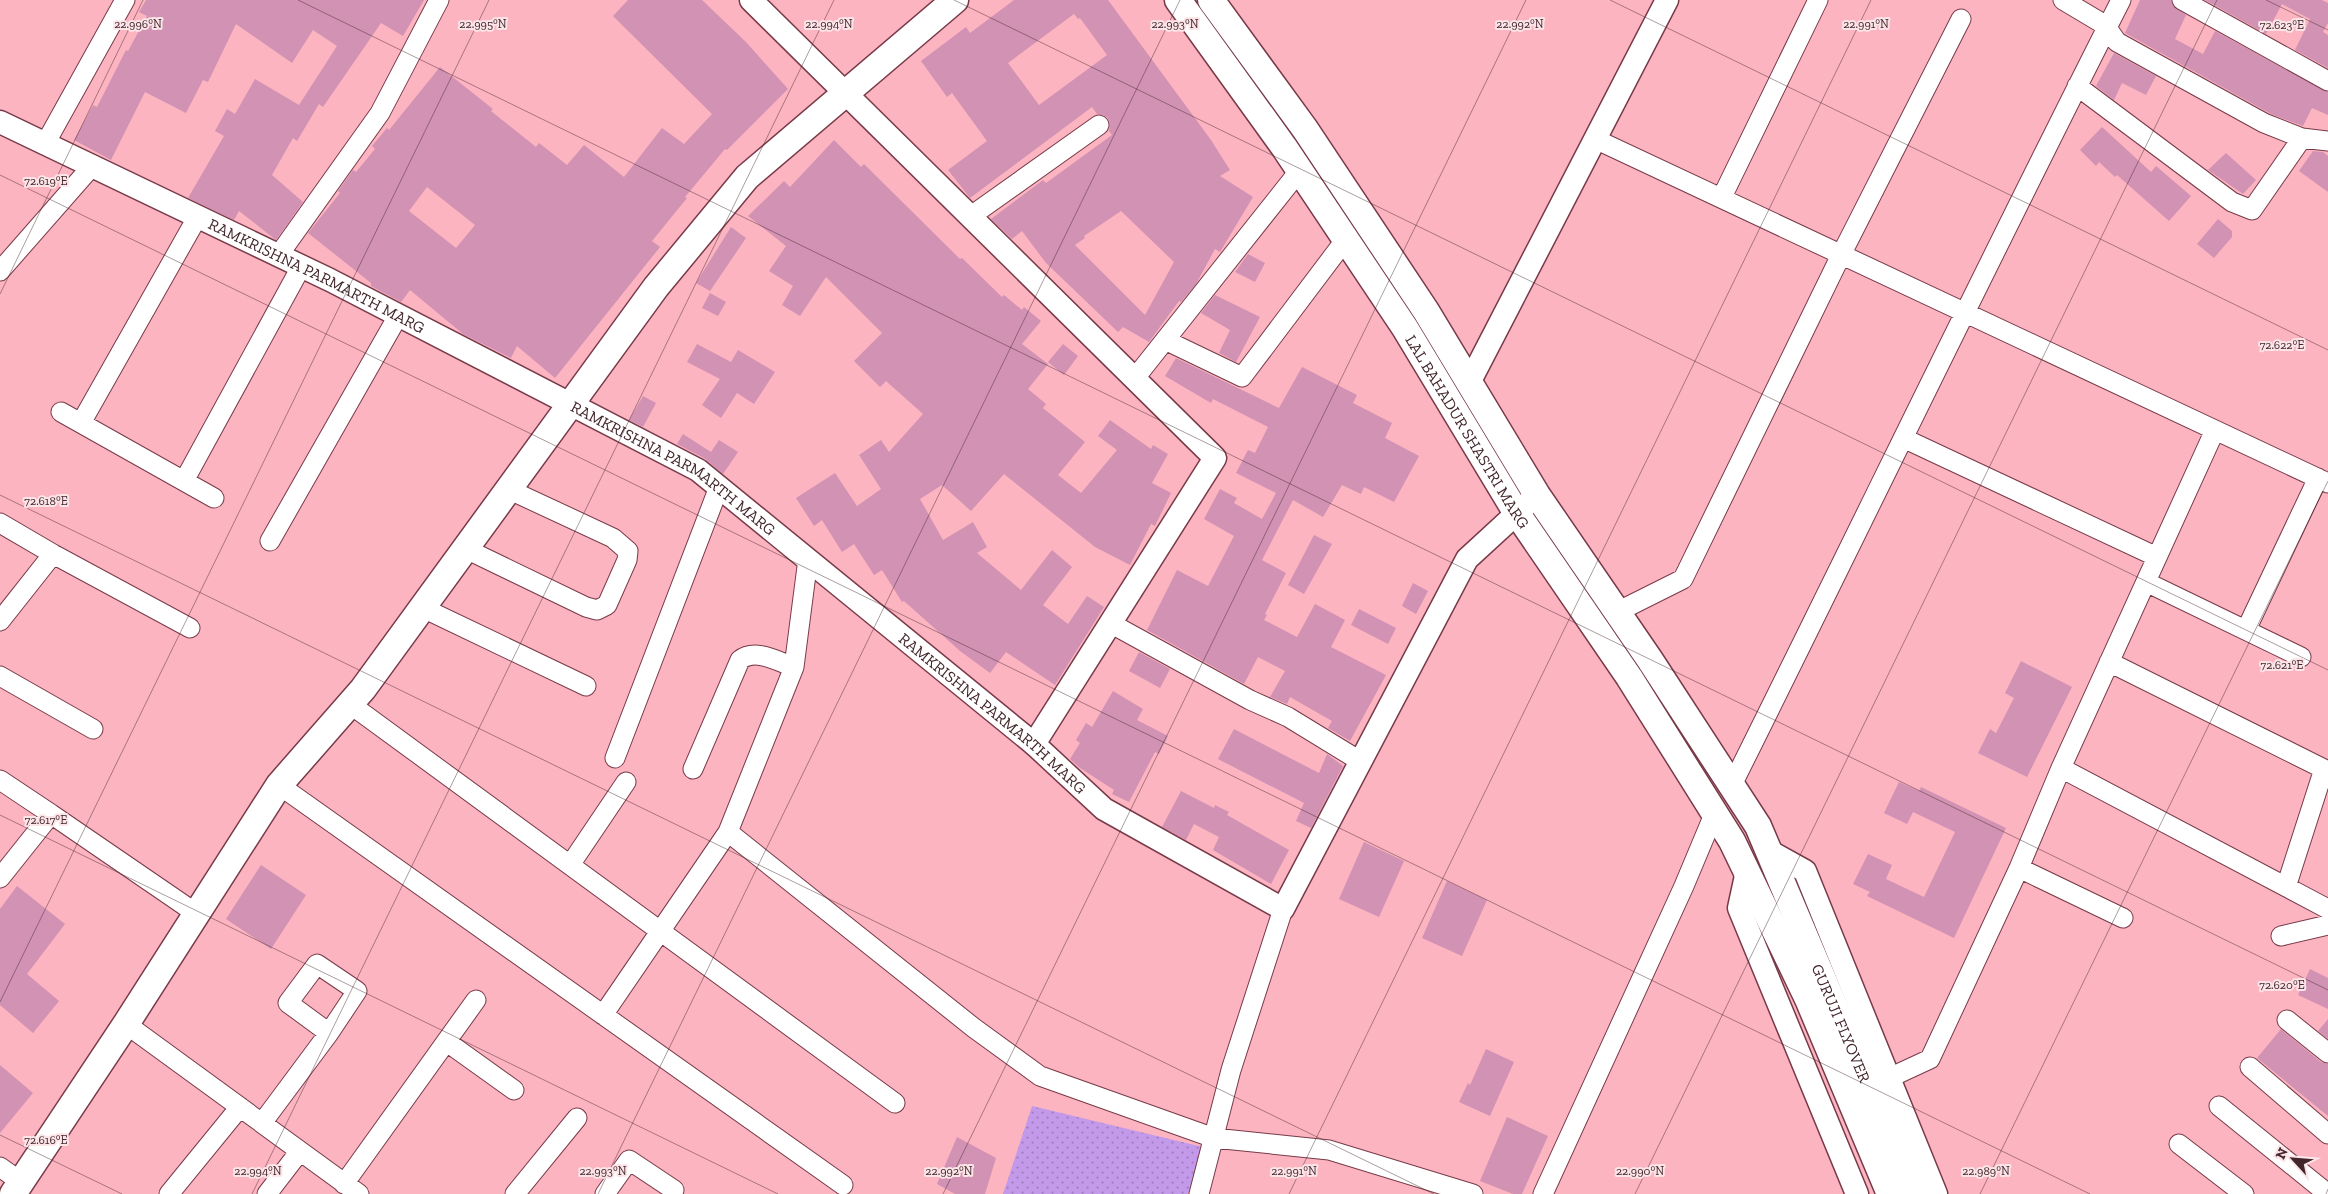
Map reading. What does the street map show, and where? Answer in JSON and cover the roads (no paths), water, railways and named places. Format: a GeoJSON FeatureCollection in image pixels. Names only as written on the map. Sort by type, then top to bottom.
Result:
{"type":"FeatureCollection","features":[{"type":"Feature","properties":{"kind":"main road"},"geometry":{"type":"LineString","coordinates":[[17,1188],[126,1024],[278,785],[350,704],[423,608],[656,286],[747,177],[955,0]]}},
{"type":"Feature","properties":{"kind":"main road","name":"LAL BAHADUR SHASTRI MARG"},"geometry":{"type":"LineString","coordinates":[[1178,0],[1300,170],[1405,328],[1516,512],[1629,677],[1715,812],[1747,871]]}},
{"type":"Feature","properties":{"kind":"main road","name":"LAL BAHADUR SHASTRI MARG"},"geometry":{"type":"LineString","coordinates":[[1211,0],[1305,129],[1426,311],[1538,495],[1732,785],[1758,826],[1769,851]]}},
{"type":"Feature","properties":{"kind":"main road","name":"GURUJI FLYOVER"},"geometry":{"type":"LineString","coordinates":[[1769,851],[1914,1194]]}},
{"type":"Feature","properties":{"kind":"main road","name":"GURUJI FLYOVER"},"geometry":{"type":"LineString","coordinates":[[1747,871],[1808,999],[1890,1194]]}},
{"type":"Feature","properties":{"kind":"street"},"geometry":{"type":"LineString","coordinates":[[45,144],[125,0]]}},
{"type":"Feature","properties":{"kind":"street"},"geometry":{"type":"LineString","coordinates":[[278,256],[380,112],[439,0]]}},
{"type":"Feature","properties":{"kind":"street"},"geometry":{"type":"LineString","coordinates":[[751,0],[1215,458],[1034,744]]}},
{"type":"Feature","properties":{"kind":"street"},"geometry":{"type":"LineString","coordinates":[[1470,383],[1667,0]]}},
{"type":"Feature","properties":{"kind":"street"},"geometry":{"type":"LineString","coordinates":[[1722,197],[1818,0]]}},
{"type":"Feature","properties":{"kind":"street"},"geometry":{"type":"LineString","coordinates":[[2063,0],[2106,28],[2117,42],[2264,123],[2302,138],[2328,141]]}},
{"type":"Feature","properties":{"kind":"street"},"geometry":{"type":"LineString","coordinates":[[1732,785],[1963,313],[2121,0]]}},
{"type":"Feature","properties":{"kind":"street"},"geometry":{"type":"LineString","coordinates":[[2182,0],[2328,81]]}},
{"type":"Feature","properties":{"kind":"street"},"geometry":{"type":"LineString","coordinates":[[1617,612],[1683,579],[1841,254],[1961,19]]}},
{"type":"Feature","properties":{"kind":"street"},"geometry":{"type":"LineString","coordinates":[[2077,86],[2232,202],[2252,210],[2302,138]]}},
{"type":"Feature","properties":{"kind":"street","name":"RAMKRISHNA PARMARTH MARG"},"geometry":{"type":"LineString","coordinates":[[0,122],[301,267],[698,470],[1034,744],[1104,809],[1283,909]]}},
{"type":"Feature","properties":{"kind":"street"},"geometry":{"type":"LineString","coordinates":[[971,216],[1099,125]]}},
{"type":"Feature","properties":{"kind":"street"},"geometry":{"type":"LineString","coordinates":[[1595,139],[2323,480],[2246,630]]}},
{"type":"Feature","properties":{"kind":"street"},"geometry":{"type":"LineString","coordinates":[[0,271],[93,166]]}},
{"type":"Feature","properties":{"kind":"street"},"geometry":{"type":"LineString","coordinates":[[1135,378],[1300,170]]}},
{"type":"Feature","properties":{"kind":"street"},"geometry":{"type":"LineString","coordinates":[[81,423],[198,216]]}},
{"type":"Feature","properties":{"kind":"street"},"geometry":{"type":"LineString","coordinates":[[1165,340],[1242,377],[1346,239]]}},
{"type":"Feature","properties":{"kind":"street"},"geometry":{"type":"LineString","coordinates":[[184,481],[301,267]]}},
{"type":"Feature","properties":{"kind":"street"},"geometry":{"type":"LineString","coordinates":[[270,541],[398,316]]}},
{"type":"Feature","properties":{"kind":"street"},"geometry":{"type":"LineString","coordinates":[[61,412],[214,498]]}},
{"type":"Feature","properties":{"kind":"street"},"geometry":{"type":"LineString","coordinates":[[1889,1078],[1930,1059],[2019,868],[2061,768],[2214,430]]}},
{"type":"Feature","properties":{"kind":"street"},"geometry":{"type":"LineString","coordinates":[[1903,438],[2157,557]]}},
{"type":"Feature","properties":{"kind":"street"},"geometry":{"type":"LineString","coordinates":[[615,758],[719,488]]}},
{"type":"Feature","properties":{"kind":"street"},"geometry":{"type":"LineString","coordinates":[[466,549],[586,607],[597,610],[607,605],[627,560],[628,551],[623,545],[613,538],[510,490]]}},
{"type":"Feature","properties":{"kind":"street"},"geometry":{"type":"LineString","coordinates":[[1199,1194],[1231,1070],[1283,909],[1466,559],[1516,512],[1538,495]]}},
{"type":"Feature","properties":{"kind":"street"},"geometry":{"type":"LineString","coordinates":[[0,522],[53,554],[190,628]]}},
{"type":"Feature","properties":{"kind":"street"},"geometry":{"type":"LineString","coordinates":[[0,621],[53,554]]}},
{"type":"Feature","properties":{"kind":"street"},"geometry":{"type":"LineString","coordinates":[[603,1015],[728,832],[794,667],[808,559]]}},
{"type":"Feature","properties":{"kind":"street"},"geometry":{"type":"LineString","coordinates":[[2146,582],[2301,656]]}},
{"type":"Feature","properties":{"kind":"street"},"geometry":{"type":"LineString","coordinates":[[423,608],[586,686]]}},
{"type":"Feature","properties":{"kind":"street"},"geometry":{"type":"LineString","coordinates":[[1110,623],[1250,700],[1288,717],[1360,761]]}},
{"type":"Feature","properties":{"kind":"street"},"geometry":{"type":"LineString","coordinates":[[693,769],[740,660],[746,655],[754,654],[794,667]]}},
{"type":"Feature","properties":{"kind":"street"},"geometry":{"type":"LineString","coordinates":[[2109,662],[2324,769],[2286,887]]}},
{"type":"Feature","properties":{"kind":"street"},"geometry":{"type":"LineString","coordinates":[[0,676],[93,730]]}},
{"type":"Feature","properties":{"kind":"street"},"geometry":{"type":"LineString","coordinates":[[350,704],[895,1103]]}},
{"type":"Feature","properties":{"kind":"street"},"geometry":{"type":"LineString","coordinates":[[2061,768],[2328,909]]}},
{"type":"Feature","properties":{"kind":"street"},"geometry":{"type":"LineString","coordinates":[[0,780],[197,914]]}},
{"type":"Feature","properties":{"kind":"street"},"geometry":{"type":"LineString","coordinates":[[570,865],[626,782]]}},
{"type":"Feature","properties":{"kind":"street"},"geometry":{"type":"LineString","coordinates":[[278,785],[603,1015],[846,1191]]}},
{"type":"Feature","properties":{"kind":"street"},"geometry":{"type":"LineString","coordinates":[[1543,1194],[1684,886],[1715,812]]}},
{"type":"Feature","properties":{"kind":"street"},"geometry":{"type":"LineString","coordinates":[[0,878],[51,814]]}},
{"type":"Feature","properties":{"kind":"street"},"geometry":{"type":"LineString","coordinates":[[728,832],[974,1028],[1040,1076],[1214,1138],[1329,1150],[1473,1194]]}},
{"type":"Feature","properties":{"kind":"street"},"geometry":{"type":"LineString","coordinates":[[1769,851],[1805,871],[1936,1194]]}},
{"type":"Feature","properties":{"kind":"street"},"geometry":{"type":"LineString","coordinates":[[2019,868],[2123,918]]}},
{"type":"Feature","properties":{"kind":"street"},"geometry":{"type":"LineString","coordinates":[[1747,871],[1738,908],[1857,1194]]}},
{"type":"Feature","properties":{"kind":"street"},"geometry":{"type":"LineString","coordinates":[[2281,936],[2328,925]]}},
{"type":"Feature","properties":{"kind":"street"},"geometry":{"type":"LineString","coordinates":[[126,1024],[352,1189],[476,1000]]}},
{"type":"Feature","properties":{"kind":"street"},"geometry":{"type":"LineString","coordinates":[[2287,1020],[2328,1053]]}},
{"type":"Feature","properties":{"kind":"street"},"geometry":{"type":"LineString","coordinates":[[262,1123],[329,1033]]}},
{"type":"Feature","properties":{"kind":"street"},"geometry":{"type":"LineString","coordinates":[[447,1042],[514,1090]]}},
{"type":"Feature","properties":{"kind":"street"},"geometry":{"type":"LineString","coordinates":[[2250,1067],[2328,1134]]}},
{"type":"Feature","properties":{"kind":"street"},"geometry":{"type":"LineString","coordinates":[[2219,1106],[2328,1194]]}},
{"type":"Feature","properties":{"kind":"street"},"geometry":{"type":"LineString","coordinates":[[169,1194],[240,1107]]}},
{"type":"Feature","properties":{"kind":"street"},"geometry":{"type":"LineString","coordinates":[[515,1194],[577,1118]]}},
{"type":"Feature","properties":{"kind":"street"},"geometry":{"type":"LineString","coordinates":[[2179,1144],[2244,1194]]}},
{"type":"Feature","properties":{"kind":"street"},"geometry":{"type":"LineString","coordinates":[[267,1194],[300,1151]]}},
{"type":"Feature","properties":{"kind":"street"},"geometry":{"type":"LineString","coordinates":[[605,1194],[629,1160],[674,1190]]}},
{"type":"Feature","properties":{"kind":"street"},"geometry":{"type":"LineString","coordinates":[[0,1167],[17,1188]]}}]}
